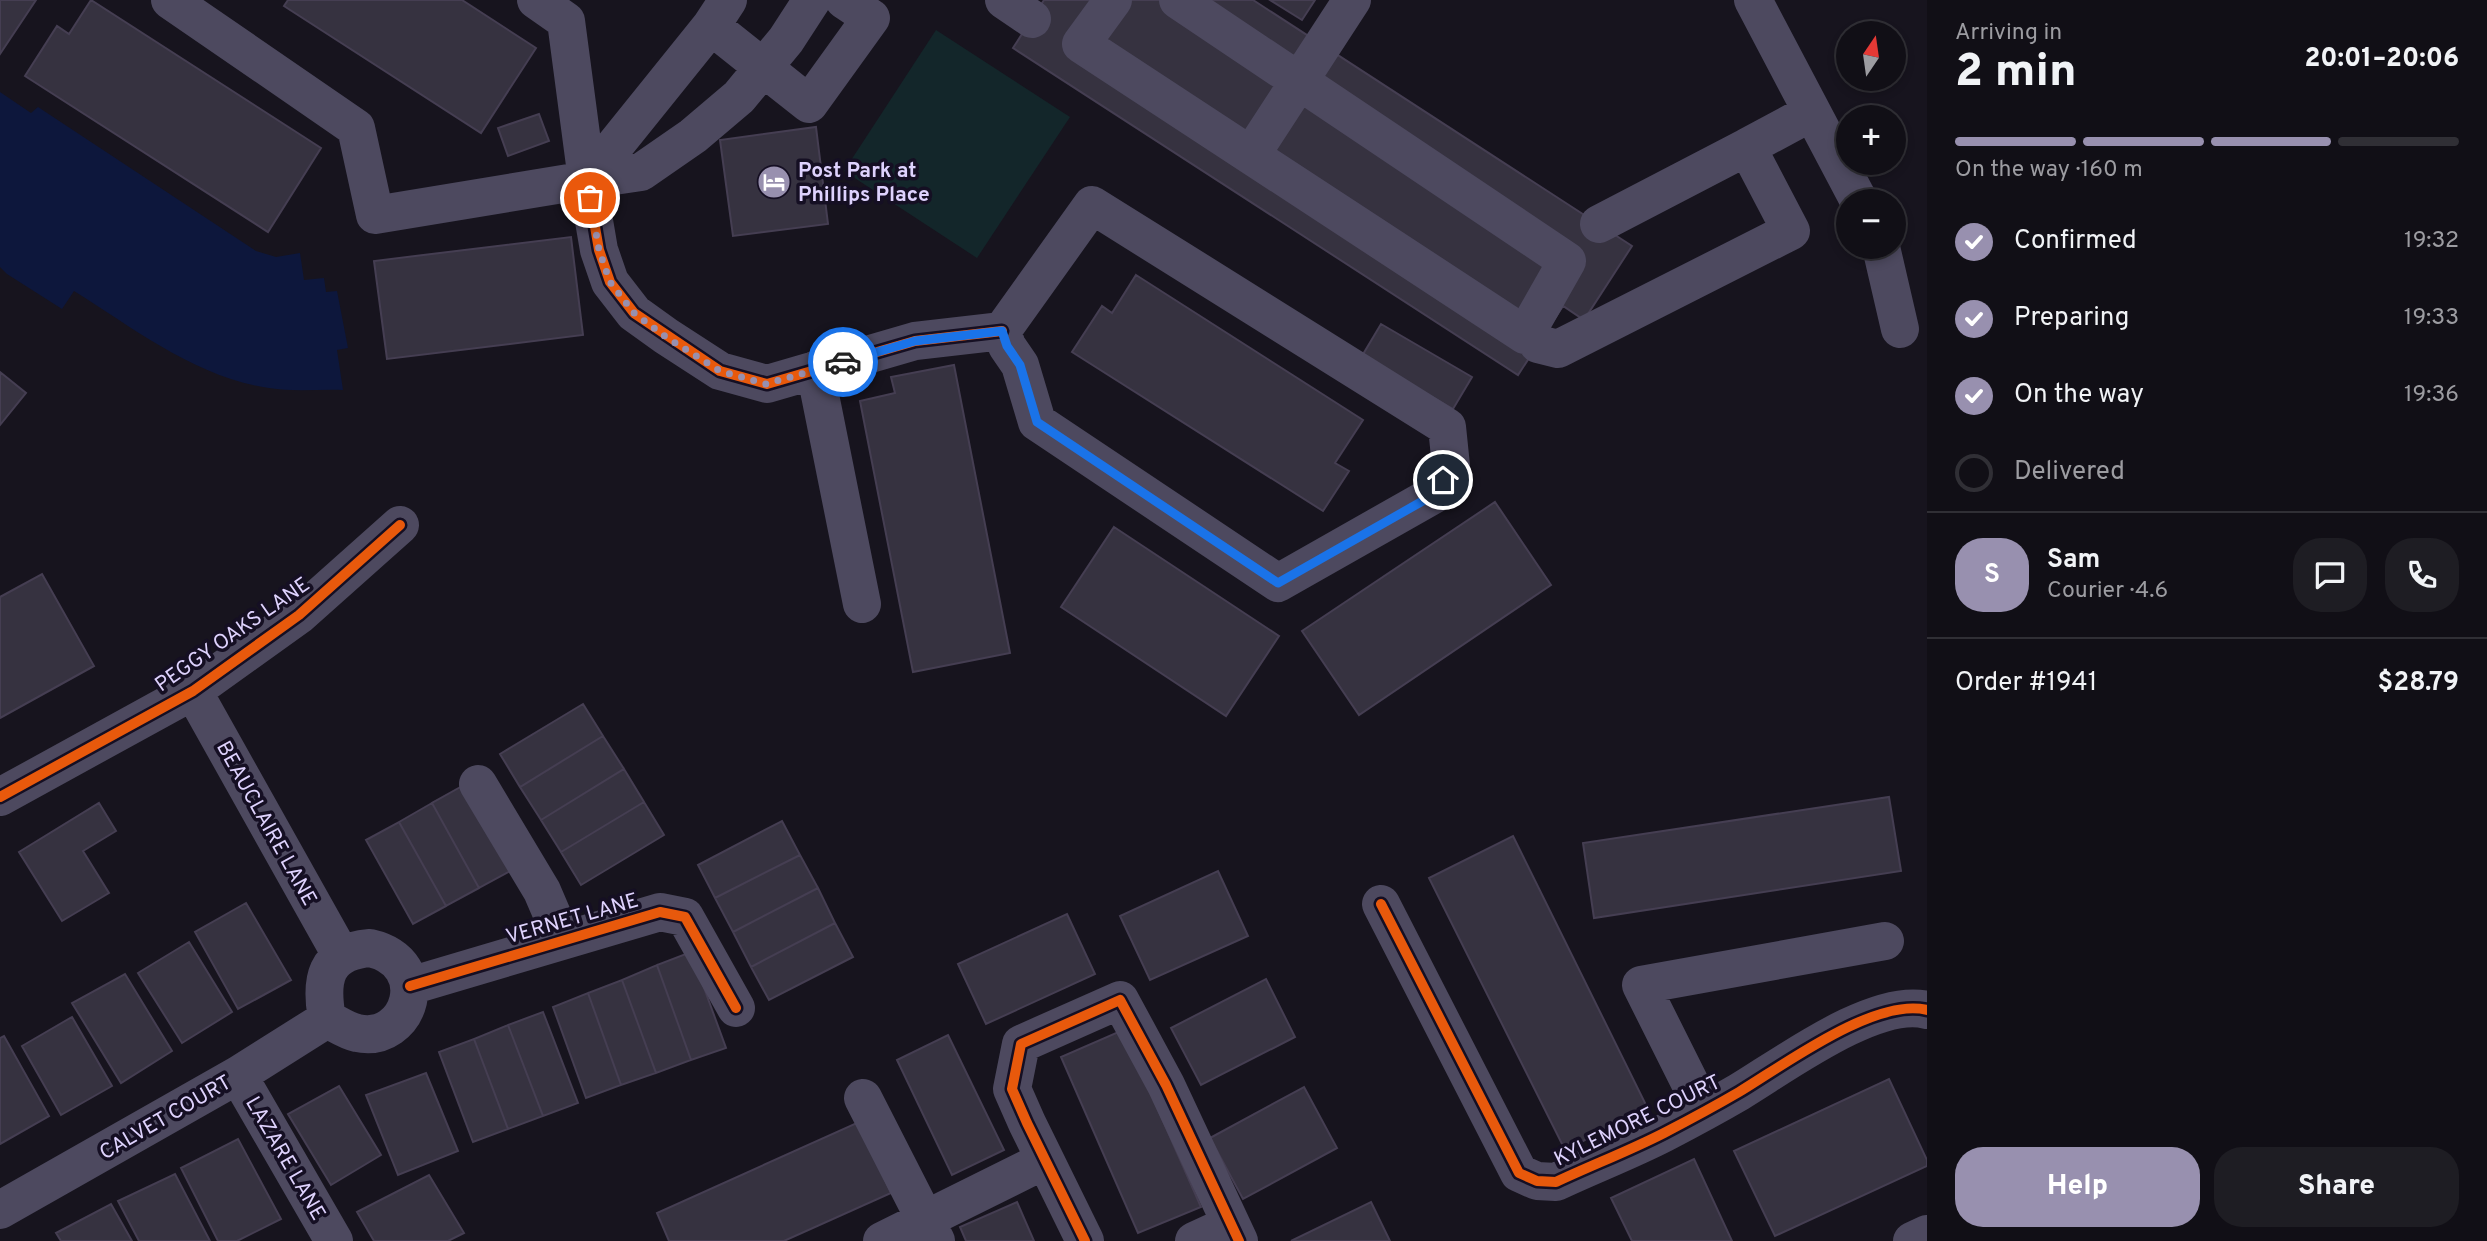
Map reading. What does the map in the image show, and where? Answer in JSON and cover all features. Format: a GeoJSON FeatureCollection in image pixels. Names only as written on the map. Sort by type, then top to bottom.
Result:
{"type":"FeatureCollection","features":[{"type":"Feature","properties":{"kind":"street"},"geometry":{"type":"LineString","coordinates":[[170,0],[356,128],[375,215],[641,172],[702,128],[739,97],[786,40],[812,0]]}},
{"type":"Feature","properties":{"kind":"street"},"geometry":{"type":"LineString","coordinates":[[536,0],[566,21],[587,180],[599,250],[610,282],[634,313],[720,371],[766,384],[915,341],[1002,331],[1092,205],[1447,426],[1451,466],[1435,494],[1278,583],[1037,422],[1020,365],[1007,346],[1002,331]]}},
{"type":"Feature","properties":{"kind":"street"},"geometry":{"type":"LineString","coordinates":[[587,180],[719,13],[763,68],[808,104],[871,18],[844,0]]}},
{"type":"Feature","properties":{"kind":"street"},"geometry":{"type":"LineString","coordinates":[[1113,0],[1081,44],[1525,335],[1567,261],[1178,0]]}},
{"type":"Feature","properties":{"kind":"street"},"geometry":{"type":"LineString","coordinates":[[1251,155],[1352,0]]}},
{"type":"Feature","properties":{"kind":"street"},"geometry":{"type":"LineString","coordinates":[[1753,0],[1853,189]]}},
{"type":"Feature","properties":{"kind":"street"},"geometry":{"type":"LineString","coordinates":[[1599,224],[1812,112]]}},
{"type":"Feature","properties":{"kind":"street"},"geometry":{"type":"LineString","coordinates":[[1538,344],[1558,349],[1791,231],[1747,147]]}},
{"type":"Feature","properties":{"kind":"street"},"geometry":{"type":"LineString","coordinates":[[1884,259],[1900,329]]}},
{"type":"Feature","properties":{"kind":"street"},"geometry":{"type":"LineString","coordinates":[[815,370],[862,604]]}},
{"type":"Feature","properties":{"kind":"street","name":"PEGGY OAKS LANE"},"geometry":{"type":"LineString","coordinates":[[0,797],[192,691],[299,615],[400,525]]}},
{"type":"Feature","properties":{"kind":"street","name":"BEAUCLAIRE LANE"},"geometry":{"type":"LineString","coordinates":[[192,691],[341,955]]}},
{"type":"Feature","properties":{"kind":"street"},"geometry":{"type":"LineString","coordinates":[[478,784],[542,891],[563,940]]}},
{"type":"Feature","properties":{"kind":"street","name":"KYLEMORE COURT"},"geometry":{"type":"LineString","coordinates":[[1381,904],[1519,1173],[1537,1181],[1556,1182],[1662,1134],[1829,1037],[1875,1015],[1914,1006],[1927,1010]]}},
{"type":"Feature","properties":{"kind":"street","name":"VERNET LANE"},"geometry":{"type":"LineString","coordinates":[[410,986],[660,912],[685,917],[736,1008]]}},
{"type":"Feature","properties":{"kind":"street"},"geometry":{"type":"LineString","coordinates":[[1704,1111],[1641,985],[1885,941]]}},
{"type":"Feature","properties":{"kind":"street"},"geometry":{"type":"LineString","coordinates":[[355,949],[384,951],[397,959],[410,986],[404,1013],[384,1031],[357,1034],[327,1019],[323,994],[324,979],[341,955],[355,949]]}},
{"type":"Feature","properties":{"kind":"street"},"geometry":{"type":"LineString","coordinates":[[1084,1241],[1013,1088],[1021,1044],[1120,1000],[1166,1086],[1235,1233],[1194,1241]]}},
{"type":"Feature","properties":{"kind":"street","name":"CALVET COURT"},"geometry":{"type":"LineString","coordinates":[[0,1210],[238,1075],[327,1019]]}},
{"type":"Feature","properties":{"kind":"street","name":"LAZARE LANE"},"geometry":{"type":"LineString","coordinates":[[238,1075],[334,1241]]}},
{"type":"Feature","properties":{"kind":"street"},"geometry":{"type":"LineString","coordinates":[[863,1098],[931,1230]]}},
{"type":"Feature","properties":{"kind":"street"},"geometry":{"type":"LineString","coordinates":[[882,1241],[931,1230],[1045,1160]]}},
{"type":"Feature","properties":{"kind":"street"},"geometry":{"type":"LineString","coordinates":[[1912,1241],[1927,1234]]}},
{"type":"Feature","properties":{"kind":"green space"},"geometry":{"type":"Polygon","coordinates":[[[936,30],[1070,117],[977,258],[844,171],[936,30]]]}},
{"type":"Feature","properties":{"kind":"water"},"geometry":{"type":"Polygon","coordinates":[[[0,92],[31,113],[38,107],[256,251],[276,257],[300,253],[304,280],[324,278],[326,292],[337,291],[348,348],[337,350],[343,390],[269,388],[216,374],[167,350],[74,291],[62,309],[7,274],[0,267],[0,92]]]}},
{"type":"Feature","properties":{"kind":"building"},"geometry":{"type":"Polygon","coordinates":[[[0,0],[36,0],[0,54],[0,0]]]}},
{"type":"Feature","properties":{"kind":"building"},"geometry":{"type":"Polygon","coordinates":[[[91,0],[321,148],[268,232],[25,76],[57,26],[69,34],[91,0]]]}},
{"type":"Feature","properties":{"kind":"building"},"geometry":{"type":"Polygon","coordinates":[[[288,0],[462,0],[536,48],[481,133],[284,6],[288,0]]]}},
{"type":"Feature","properties":{"kind":"building"},"geometry":{"type":"Polygon","coordinates":[[[1044,0],[1253,0],[1632,246],[1584,320],[1563,306],[1518,375],[1013,48],[1044,0]]]}},
{"type":"Feature","properties":{"kind":"building"},"geometry":{"type":"Polygon","coordinates":[[[1270,0],[1315,0],[1302,20],[1270,0]]]}},
{"type":"Feature","properties":{"kind":"building"},"geometry":{"type":"Polygon","coordinates":[[[539,114],[549,141],[508,156],[498,128],[539,114]]]}},
{"type":"Feature","properties":{"kind":"building","name":"Post Park at Phillips Place"},"geometry":{"type":"Polygon","coordinates":[[[816,127],[828,224],[733,236],[720,140],[816,127]]]}},
{"type":"Feature","properties":{"kind":"building"},"geometry":{"type":"Polygon","coordinates":[[[571,237],[583,335],[387,359],[374,261],[571,237]]]}},
{"type":"Feature","properties":{"kind":"building"},"geometry":{"type":"Polygon","coordinates":[[[1136,275],[1363,420],[1335,463],[1349,471],[1323,511],[1072,352],[1102,306],[1112,313],[1136,275]]]}},
{"type":"Feature","properties":{"kind":"building"},"geometry":{"type":"Polygon","coordinates":[[[1381,324],[1472,377],[1453,409],[1362,356],[1381,324]]]}},
{"type":"Feature","properties":{"kind":"building"},"geometry":{"type":"Polygon","coordinates":[[[954,365],[1010,653],[913,672],[860,401],[895,393],[891,377],[954,365]]]}},
{"type":"Feature","properties":{"kind":"building"},"geometry":{"type":"Polygon","coordinates":[[[0,372],[26,393],[0,425],[0,372]]]}},
{"type":"Feature","properties":{"kind":"building"},"geometry":{"type":"Polygon","coordinates":[[[1495,502],[1551,585],[1359,715],[1302,631],[1495,502]]]}},
{"type":"Feature","properties":{"kind":"building"},"geometry":{"type":"Polygon","coordinates":[[[1114,527],[1279,636],[1226,716],[1061,607],[1114,527]]]}},
{"type":"Feature","properties":{"kind":"building"},"geometry":{"type":"Polygon","coordinates":[[[42,574],[94,666],[0,718],[0,597],[42,574]]]}},
{"type":"Feature","properties":{"kind":"building"},"geometry":{"type":"Polygon","coordinates":[[[583,704],[603,736],[520,787],[500,754],[583,704]]]}},
{"type":"Feature","properties":{"kind":"building"},"geometry":{"type":"Polygon","coordinates":[[[603,736],[624,769],[541,820],[520,787],[603,736]]]}},
{"type":"Feature","properties":{"kind":"building"},"geometry":{"type":"Polygon","coordinates":[[[624,769],[644,802],[561,852],[541,820],[624,769]]]}},
{"type":"Feature","properties":{"kind":"building"},"geometry":{"type":"Polygon","coordinates":[[[464,785],[512,870],[479,888],[432,803],[464,785]]]}},
{"type":"Feature","properties":{"kind":"building"},"geometry":{"type":"Polygon","coordinates":[[[1889,797],[1901,871],[1594,918],[1583,843],[1889,797]]]}},
{"type":"Feature","properties":{"kind":"building"},"geometry":{"type":"Polygon","coordinates":[[[644,802],[664,835],[581,885],[561,852],[644,802]]]}},
{"type":"Feature","properties":{"kind":"building"},"geometry":{"type":"Polygon","coordinates":[[[99,803],[116,831],[83,851],[109,893],[62,921],[19,852],[99,803]]]}},
{"type":"Feature","properties":{"kind":"building"},"geometry":{"type":"Polygon","coordinates":[[[432,803],[479,888],[446,906],[399,822],[432,803]]]}},
{"type":"Feature","properties":{"kind":"building"},"geometry":{"type":"Polygon","coordinates":[[[782,821],[800,855],[715,898],[698,865],[782,821]]]}},
{"type":"Feature","properties":{"kind":"building"},"geometry":{"type":"Polygon","coordinates":[[[399,822],[446,906],[413,924],[366,840],[399,822]]]}},
{"type":"Feature","properties":{"kind":"building"},"geometry":{"type":"Polygon","coordinates":[[[1513,836],[1648,1109],[1565,1150],[1429,878],[1513,836]]]}},
{"type":"Feature","properties":{"kind":"building"},"geometry":{"type":"Polygon","coordinates":[[[800,855],[818,888],[733,932],[715,898],[800,855]]]}},
{"type":"Feature","properties":{"kind":"building"},"geometry":{"type":"Polygon","coordinates":[[[1218,871],[1248,936],[1150,980],[1120,916],[1218,871]]]}},
{"type":"Feature","properties":{"kind":"building"},"geometry":{"type":"Polygon","coordinates":[[[818,888],[835,923],[751,967],[733,932],[818,888]]]}},
{"type":"Feature","properties":{"kind":"building"},"geometry":{"type":"Polygon","coordinates":[[[246,903],[291,980],[238,1009],[195,932],[246,903]]]}},
{"type":"Feature","properties":{"kind":"building"},"geometry":{"type":"Polygon","coordinates":[[[1067,914],[1095,974],[986,1024],[958,964],[1067,914]]]}},
{"type":"Feature","properties":{"kind":"building"},"geometry":{"type":"Polygon","coordinates":[[[835,923],[853,957],[769,1000],[751,967],[835,923]]]}},
{"type":"Feature","properties":{"kind":"building"},"geometry":{"type":"Polygon","coordinates":[[[189,942],[232,1012],[182,1043],[138,973],[189,942]]]}},
{"type":"Feature","properties":{"kind":"building"},"geometry":{"type":"Polygon","coordinates":[[[691,952],[726,1048],[691,1060],[657,965],[691,952]]]}},
{"type":"Feature","properties":{"kind":"building"},"geometry":{"type":"Polygon","coordinates":[[[657,965],[691,1060],[656,1073],[622,980],[657,965]]]}},
{"type":"Feature","properties":{"kind":"building"},"geometry":{"type":"Polygon","coordinates":[[[125,974],[172,1051],[121,1083],[72,1003],[125,974]]]}},
{"type":"Feature","properties":{"kind":"building"},"geometry":{"type":"Polygon","coordinates":[[[1266,979],[1295,1037],[1201,1085],[1171,1028],[1266,979]]]}},
{"type":"Feature","properties":{"kind":"building"},"geometry":{"type":"Polygon","coordinates":[[[622,980],[656,1073],[621,1085],[588,993],[622,980]]]}},
{"type":"Feature","properties":{"kind":"building"},"geometry":{"type":"Polygon","coordinates":[[[588,993],[621,1085],[586,1098],[553,1007],[588,993]]]}},
{"type":"Feature","properties":{"kind":"building"},"geometry":{"type":"Polygon","coordinates":[[[543,1012],[578,1103],[543,1116],[508,1025],[543,1012]]]}},
{"type":"Feature","properties":{"kind":"building"},"geometry":{"type":"Polygon","coordinates":[[[72,1017],[112,1086],[61,1115],[22,1046],[72,1017]]]}},
{"type":"Feature","properties":{"kind":"building"},"geometry":{"type":"Polygon","coordinates":[[[508,1025],[543,1116],[508,1129],[474,1039],[508,1025]]]}},
{"type":"Feature","properties":{"kind":"building"},"geometry":{"type":"Polygon","coordinates":[[[1123,1030],[1201,1207],[1138,1233],[1061,1057],[1123,1030]]]}},
{"type":"Feature","properties":{"kind":"building"},"geometry":{"type":"Polygon","coordinates":[[[948,1035],[1004,1150],[952,1175],[897,1060],[948,1035]]]}},
{"type":"Feature","properties":{"kind":"building"},"geometry":{"type":"Polygon","coordinates":[[[4,1036],[49,1116],[0,1144],[0,1038],[4,1036]]]}},
{"type":"Feature","properties":{"kind":"building"},"geometry":{"type":"Polygon","coordinates":[[[474,1039],[508,1129],[473,1142],[439,1052],[474,1039]]]}},
{"type":"Feature","properties":{"kind":"building"},"geometry":{"type":"Polygon","coordinates":[[[426,1073],[458,1151],[398,1175],[366,1095],[426,1073]]]}},
{"type":"Feature","properties":{"kind":"building"},"geometry":{"type":"Polygon","coordinates":[[[1889,1079],[1927,1160],[1927,1166],[1775,1236],[1734,1151],[1889,1079]]]}},
{"type":"Feature","properties":{"kind":"building"},"geometry":{"type":"Polygon","coordinates":[[[339,1086],[381,1155],[331,1185],[288,1114],[339,1086]]]}},
{"type":"Feature","properties":{"kind":"building"},"geometry":{"type":"Polygon","coordinates":[[[1304,1087],[1337,1148],[1243,1199],[1210,1138],[1304,1087]]]}},
{"type":"Feature","properties":{"kind":"building"},"geometry":{"type":"Polygon","coordinates":[[[859,1122],[891,1193],[784,1241],[669,1241],[657,1213],[859,1122]]]}},
{"type":"Feature","properties":{"kind":"building"},"geometry":{"type":"Polygon","coordinates":[[[238,1139],[281,1219],[237,1241],[218,1241],[181,1168],[238,1139]]]}},
{"type":"Feature","properties":{"kind":"building"},"geometry":{"type":"Polygon","coordinates":[[[1694,1159],[1732,1241],[1632,1241],[1611,1198],[1694,1159]]]}},
{"type":"Feature","properties":{"kind":"building"},"geometry":{"type":"Polygon","coordinates":[[[175,1174],[210,1241],[139,1241],[118,1201],[175,1174]]]}},
{"type":"Feature","properties":{"kind":"building"},"geometry":{"type":"Polygon","coordinates":[[[429,1175],[464,1233],[448,1241],[374,1241],[357,1212],[429,1175]]]}},
{"type":"Feature","properties":{"kind":"building"},"geometry":{"type":"Polygon","coordinates":[[[1017,1202],[1034,1241],[966,1241],[960,1227],[1017,1202]]]}},
{"type":"Feature","properties":{"kind":"building"},"geometry":{"type":"Polygon","coordinates":[[[1371,1202],[1390,1241],[1291,1241],[1371,1202]]]}},
{"type":"Feature","properties":{"kind":"building"},"geometry":{"type":"Polygon","coordinates":[[[111,1204],[132,1241],[61,1241],[56,1233],[111,1204]]]}},
{"type":"Feature","properties":{"kind":"cycle path"},"geometry":{"type":"LineString","coordinates":[[587,180],[599,250],[610,282],[634,313],[720,371],[767,384],[915,341],[1002,331]]}},
{"type":"Feature","properties":{"kind":"cycle path"},"geometry":{"type":"LineString","coordinates":[[0,797],[193,691],[299,615],[400,525]]}},
{"type":"Feature","properties":{"kind":"cycle path"},"geometry":{"type":"LineString","coordinates":[[1381,904],[1519,1173],[1537,1181],[1556,1182],[1651,1140],[1857,1023],[1906,1009],[1927,1010]]}},
{"type":"Feature","properties":{"kind":"cycle path"},"geometry":{"type":"LineString","coordinates":[[410,986],[660,912],[685,917],[736,1008]]}},
{"type":"Feature","properties":{"kind":"cycle path"},"geometry":{"type":"LineString","coordinates":[[1085,1241],[1012,1089],[1021,1044],[1120,1000],[1166,1085],[1239,1241]]}},
{"type":"Feature","properties":{"kind":"way so far"},"geometry":{"type":"LineString","coordinates":[[590,198],[599,250],[610,282],[634,313],[666,337],[720,371],[766,384],[843,362]]}},
{"type":"Feature","properties":{"kind":"place","name":"Post Park at Phillips Place"},"geometry":{"type":"Point","coordinates":[774,182]}},
{"type":"Feature","properties":{"kind":"route"},"geometry":{"type":"LineString","coordinates":[[843,362],[915,341],[1002,331],[1007,346],[1020,365],[1037,422],[1278,583],[1435,494],[1443,480]]}}]}
